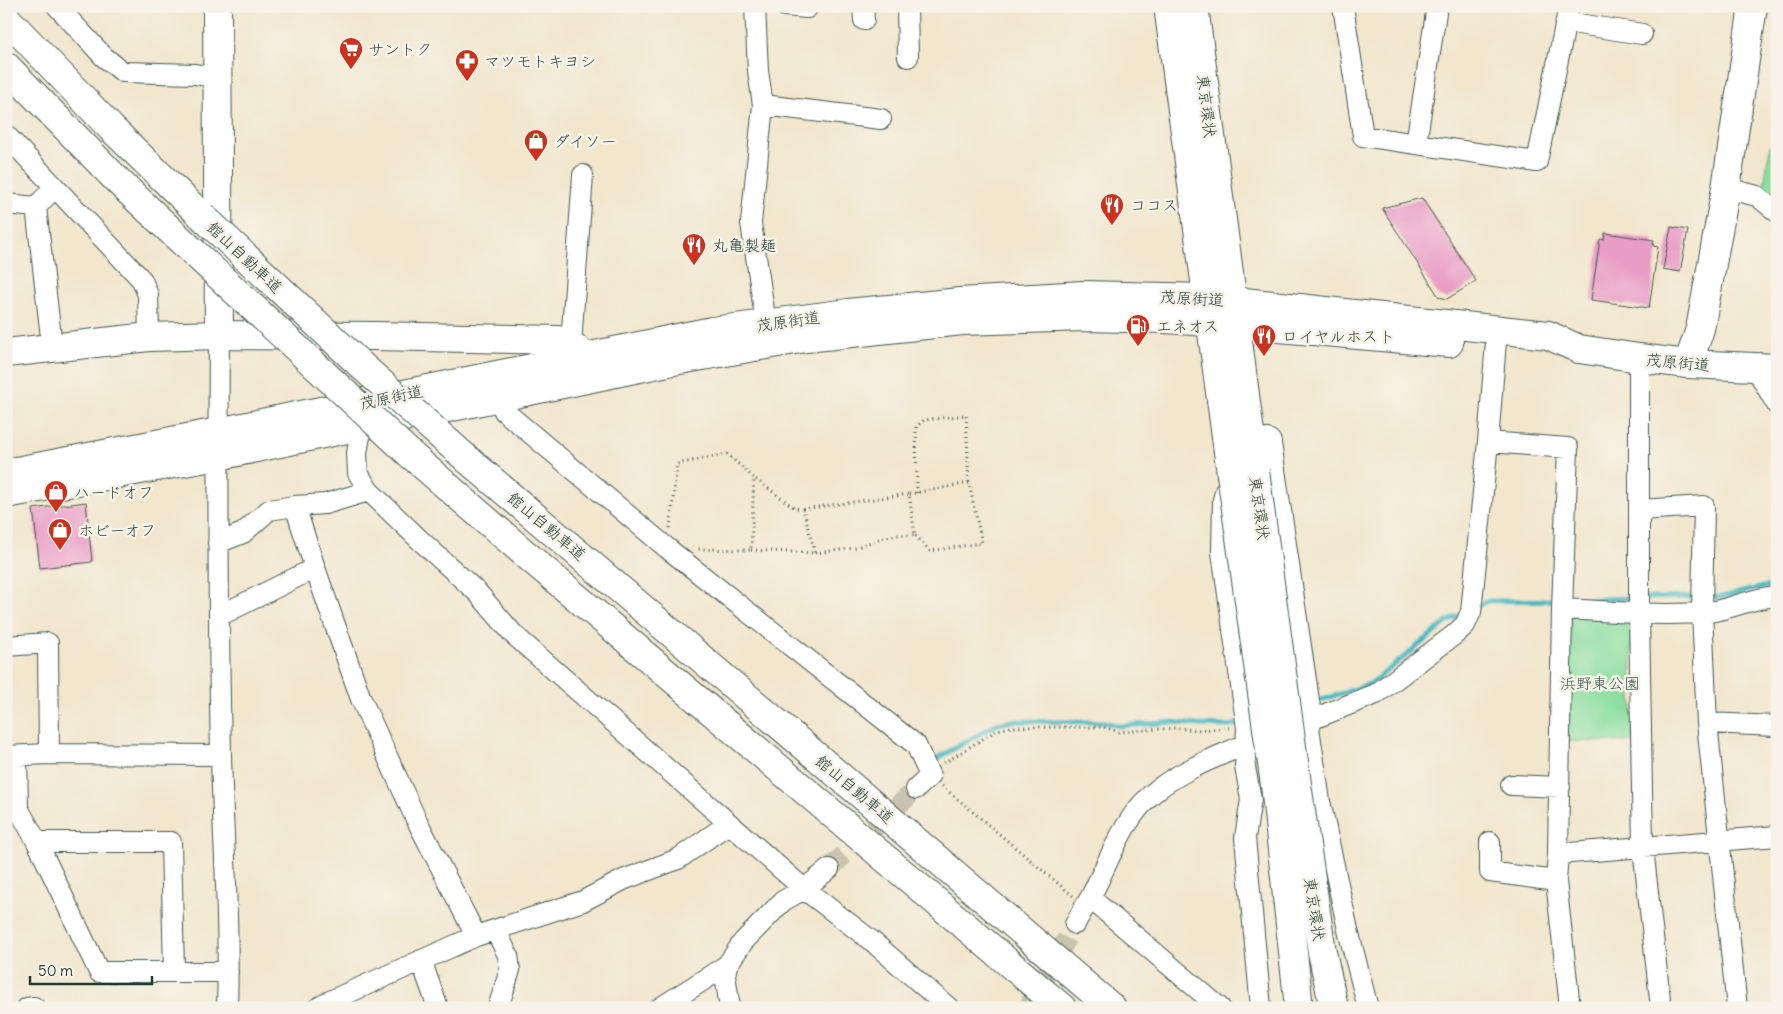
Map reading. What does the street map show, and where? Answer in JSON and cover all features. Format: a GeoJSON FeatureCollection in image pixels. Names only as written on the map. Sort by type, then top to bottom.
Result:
{"type":"FeatureCollection","features":[{"type":"Feature","properties":{"kind":"main road"},"geometry":{"type":"LineString","coordinates":[[217,6],[219,335]]}},
{"type":"Feature","properties":{"kind":"main road","name":"東京環状"},"geometry":{"type":"LineString","coordinates":[[1168,6],[1224,317]]}},
{"type":"Feature","properties":{"kind":"main road","name":"東京環状"},"geometry":{"type":"LineString","coordinates":[[1194,6],[1224,317],[1243,472],[1299,1008]]}},
{"type":"Feature","properties":{"kind":"main road"},"geometry":{"type":"LineString","coordinates":[[1688,364],[1688,328],[1741,6]]}},
{"type":"Feature","properties":{"kind":"main road"},"geometry":{"type":"LineString","coordinates":[[1688,364],[1700,328],[1726,188],[1753,6]]}},
{"type":"Feature","properties":{"kind":"main road","name":"館山自動車道"},"geometry":{"type":"LineString","coordinates":[[6,18],[111,128],[363,367],[467,458],[1112,1008]]}},
{"type":"Feature","properties":{"kind":"main road","name":"館山自動車道"},"geometry":{"type":"LineString","coordinates":[[6,66],[120,183],[410,454],[523,552],[1062,1008]]}},
{"type":"Feature","properties":{"kind":"main road","name":"茂原街道"},"geometry":{"type":"LineString","coordinates":[[6,494],[218,444],[579,350],[848,313],[1008,298],[1083,295],[1224,317]]}},
{"type":"Feature","properties":{"kind":"main road","name":"茂原街道"},"geometry":{"type":"LineString","coordinates":[[6,473],[362,425],[668,362],[806,338],[962,321],[1085,317],[1224,317],[1496,338],[1550,354],[1579,349],[1688,364],[1766,367]]}},
{"type":"Feature","properties":{"kind":"main road"},"geometry":{"type":"LineString","coordinates":[[1224,317],[1259,388],[1308,721]]}},
{"type":"Feature","properties":{"kind":"main road"},"geometry":{"type":"LineString","coordinates":[[6,352],[149,337],[219,335],[558,340],[579,350],[605,376]]}},
{"type":"Feature","properties":{"kind":"main road","name":"東京環状"},"geometry":{"type":"LineString","coordinates":[[1243,472],[1297,784],[1322,952],[1334,1008]]}},
{"type":"Feature","properties":{"kind":"street"},"geometry":{"type":"LineString","coordinates":[[57,6],[104,57],[123,72],[196,74],[217,78]]}},
{"type":"Feature","properties":{"kind":"street"},"geometry":{"type":"LineString","coordinates":[[756,6],[758,71],[763,105],[751,223],[766,324]]}},
{"type":"Feature","properties":{"kind":"street"},"geometry":{"type":"LineString","coordinates":[[785,6],[807,8]]}},
{"type":"Feature","properties":{"kind":"street"},"geometry":{"type":"LineString","coordinates":[[907,6],[908,57]]}},
{"type":"Feature","properties":{"kind":"street"},"geometry":{"type":"LineString","coordinates":[[1343,6],[1363,136],[1537,162],[1568,14],[1642,34]]}},
{"type":"Feature","properties":{"kind":"street"},"geometry":{"type":"LineString","coordinates":[[1416,144],[1437,6]]}},
{"type":"Feature","properties":{"kind":"street"},"geometry":{"type":"LineString","coordinates":[[763,105],[881,119]]}},
{"type":"Feature","properties":{"kind":"street"},"geometry":{"type":"LineString","coordinates":[[6,135],[142,280],[148,294],[149,337]]}},
{"type":"Feature","properties":{"kind":"street"},"geometry":{"type":"LineString","coordinates":[[579,350],[583,175]]}},
{"type":"Feature","properties":{"kind":"street"},"geometry":{"type":"LineString","coordinates":[[36,207],[54,188]]}},
{"type":"Feature","properties":{"kind":"street"},"geometry":{"type":"LineString","coordinates":[[1726,188],[1757,196],[1777,212]]}},
{"type":"Feature","properties":{"kind":"street"},"geometry":{"type":"LineString","coordinates":[[6,204],[36,207]]}},
{"type":"Feature","properties":{"kind":"street"},"geometry":{"type":"LineString","coordinates":[[36,207],[52,346]]}},
{"type":"Feature","properties":{"kind":"street"},"geometry":{"type":"LineString","coordinates":[[219,335],[218,543],[221,755],[228,972],[227,1008]]}},
{"type":"Feature","properties":{"kind":"street"},"geometry":{"type":"LineString","coordinates":[[1368,1008],[1348,930],[1320,801],[1308,721],[1376,694],[1465,625],[1471,612],[1496,338]]}},
{"type":"Feature","properties":{"kind":"street"},"geometry":{"type":"LineString","coordinates":[[1639,358],[1639,613],[1643,848],[1661,1008]]}},
{"type":"Feature","properties":{"kind":"street"},"geometry":{"type":"LineString","coordinates":[[1766,367],[1777,405]]}},
{"type":"Feature","properties":{"kind":"street"},"geometry":{"type":"LineString","coordinates":[[497,396],[504,411],[667,548],[916,745],[923,783]]}},
{"type":"Feature","properties":{"kind":"street"},"geometry":{"type":"LineString","coordinates":[[362,425],[357,453],[358,473],[369,491],[478,593],[514,635],[728,824],[804,889],[874,942],[948,1008]]}},
{"type":"Feature","properties":{"kind":"street"},"geometry":{"type":"LineString","coordinates":[[1488,442],[1568,448],[1562,608],[1560,787],[1556,881],[1570,1008]]}},
{"type":"Feature","properties":{"kind":"street"},"geometry":{"type":"LineString","coordinates":[[1243,472],[1223,500],[1222,552],[1247,736],[1245,767],[1251,799],[1245,838],[1261,1008]]}},
{"type":"Feature","properties":{"kind":"street"},"geometry":{"type":"LineString","coordinates":[[218,543],[243,533],[268,510],[325,504],[369,491]]}},
{"type":"Feature","properties":{"kind":"street"},"geometry":{"type":"LineString","coordinates":[[295,506],[362,700],[415,817],[476,936]]}},
{"type":"Feature","properties":{"kind":"street"},"geometry":{"type":"LineString","coordinates":[[1639,510],[1704,506],[1702,612],[1707,723],[1737,1008]]}},
{"type":"Feature","properties":{"kind":"street"},"geometry":{"type":"LineString","coordinates":[[219,616],[315,568]]}},
{"type":"Feature","properties":{"kind":"street"},"geometry":{"type":"LineString","coordinates":[[1562,608],[1639,613],[1702,612],[1726,609],[1777,596]]}},
{"type":"Feature","properties":{"kind":"street"},"geometry":{"type":"LineString","coordinates":[[6,646],[48,644],[49,754]]}},
{"type":"Feature","properties":{"kind":"street"},"geometry":{"type":"LineString","coordinates":[[1707,723],[1777,726]]}},
{"type":"Feature","properties":{"kind":"street"},"geometry":{"type":"LineString","coordinates":[[1220,1008],[1083,910],[1118,838],[1141,805],[1159,789],[1247,736]]}},
{"type":"Feature","properties":{"kind":"street"},"geometry":{"type":"LineString","coordinates":[[221,755],[49,754],[11,756],[18,808],[37,842],[98,972],[228,972]]}},
{"type":"Feature","properties":{"kind":"street"},"geometry":{"type":"LineString","coordinates":[[1511,785],[1560,787]]}},
{"type":"Feature","properties":{"kind":"street"},"geometry":{"type":"LineString","coordinates":[[318,1008],[476,936],[583,901],[622,880],[678,859],[728,824]]}},
{"type":"Feature","properties":{"kind":"street"},"geometry":{"type":"LineString","coordinates":[[1558,854],[1777,836]]}},
{"type":"Feature","properties":{"kind":"street"},"geometry":{"type":"LineString","coordinates":[[37,842],[171,842],[174,972]]}},
{"type":"Feature","properties":{"kind":"street"},"geometry":{"type":"LineString","coordinates":[[1490,842],[1490,872],[1556,881]]}},
{"type":"Feature","properties":{"kind":"street"},"geometry":{"type":"LineString","coordinates":[[660,1008],[727,964],[743,942],[783,901],[804,889],[829,869]]}},
{"type":"Feature","properties":{"kind":"street"},"geometry":{"type":"LineString","coordinates":[[496,930],[508,955],[510,970],[498,1008]]}},
{"type":"Feature","properties":{"kind":"street"},"geometry":{"type":"LineString","coordinates":[[421,960],[438,1008]]}},
{"type":"Feature","properties":{"kind":"street"},"geometry":{"type":"LineString","coordinates":[[727,964],[725,975],[730,1008]]}},
{"type":"Feature","properties":{"kind":"path"},"geometry":{"type":"LineString","coordinates":[[909,494],[915,535],[930,551],[982,543],[969,483],[966,415],[924,420],[916,427],[917,493]]}},
{"type":"Feature","properties":{"kind":"path"},"geometry":{"type":"LineString","coordinates":[[915,535],[881,538],[855,548],[815,553],[667,548],[677,464],[727,454],[754,478],[795,508],[804,509],[917,493],[969,483]]}},
{"type":"Feature","properties":{"kind":"path"},"geometry":{"type":"LineString","coordinates":[[751,550],[754,478]]}},
{"type":"Feature","properties":{"kind":"path"},"geometry":{"type":"LineString","coordinates":[[804,509],[815,553]]}},
{"type":"Feature","properties":{"kind":"path"},"geometry":{"type":"LineString","coordinates":[[1083,910],[923,783],[944,763],[997,730],[1012,727],[1104,727],[1120,732],[1176,728],[1247,736]]}},
{"type":"Feature","properties":{"kind":"green space"},"geometry":{"type":"Polygon","coordinates":[[[1770,146],[1777,147],[1777,202],[1763,191],[1770,146]]]}},
{"type":"Feature","properties":{"kind":"green space","name":"浜野東公園"},"geometry":{"type":"Polygon","coordinates":[[[1621,614],[1631,626],[1633,742],[1567,741],[1571,615],[1621,614]]]}},
{"type":"Feature","properties":{"kind":"building"},"geometry":{"type":"Polygon","coordinates":[[[1422,198],[1476,281],[1447,299],[1439,297],[1382,208],[1422,198]]]}},
{"type":"Feature","properties":{"kind":"building"},"geometry":{"type":"Polygon","coordinates":[[[1671,227],[1688,230],[1680,272],[1663,269],[1671,227]]]}},
{"type":"Feature","properties":{"kind":"building"},"geometry":{"type":"Polygon","coordinates":[[[1605,233],[1654,240],[1653,246],[1658,247],[1649,308],[1591,300],[1600,239],[1604,240],[1605,233]]]}},
{"type":"Feature","properties":{"kind":"building"},"geometry":{"type":"Polygon","coordinates":[[[86,502],[92,562],[40,568],[33,509],[86,502]]]}},
{"type":"Feature","properties":{"kind":"waterway"},"geometry":{"type":"LineString","coordinates":[[1706,597],[1721,597],[1777,584]]}},
{"type":"Feature","properties":{"kind":"waterway"},"geometry":{"type":"LineString","coordinates":[[1643,598],[1697,597]]}},
{"type":"Feature","properties":{"kind":"waterway"},"geometry":{"type":"LineString","coordinates":[[1568,600],[1635,598]]}},
{"type":"Feature","properties":{"kind":"waterway"},"geometry":{"type":"LineString","coordinates":[[1477,607],[1488,601],[1557,600]]}},
{"type":"Feature","properties":{"kind":"waterway"},"geometry":{"type":"LineString","coordinates":[[1313,703],[1372,683],[1447,622],[1463,614]]}},
{"type":"Feature","properties":{"kind":"waterway"},"geometry":{"type":"LineString","coordinates":[[938,758],[995,725],[1012,721],[1104,722],[1120,726],[1173,722],[1229,726],[1242,723]]}},
{"type":"Feature","properties":{"kind":"tunnel"},"geometry":{"type":"LineString","coordinates":[[829,869],[916,789]]}},
{"type":"Feature","properties":{"kind":"tunnel"},"geometry":{"type":"LineString","coordinates":[[1028,1008],[1075,924]]}},
{"type":"Feature","properties":{"kind":"place","name":"サントク"},"geometry":{"type":"Point","coordinates":[351,70]}},
{"type":"Feature","properties":{"kind":"place","name":"マツモトキヨシ"},"geometry":{"type":"Point","coordinates":[467,82]}},
{"type":"Feature","properties":{"kind":"place","name":"ダイソー"},"geometry":{"type":"Point","coordinates":[536,162]}},
{"type":"Feature","properties":{"kind":"place","name":"ココス"},"geometry":{"type":"Point","coordinates":[1112,226]}},
{"type":"Feature","properties":{"kind":"place","name":"丸亀製麺"},"geometry":{"type":"Point","coordinates":[694,266]}},
{"type":"Feature","properties":{"kind":"place","name":"エネオス"},"geometry":{"type":"Point","coordinates":[1138,347]}},
{"type":"Feature","properties":{"kind":"place","name":"ロイヤルホスト"},"geometry":{"type":"Point","coordinates":[1264,357]}},
{"type":"Feature","properties":{"kind":"place","name":"ハードオフ"},"geometry":{"type":"Point","coordinates":[56,513]}},
{"type":"Feature","properties":{"kind":"place","name":"ホビーオフ"},"geometry":{"type":"Point","coordinates":[60,551]}}]}
